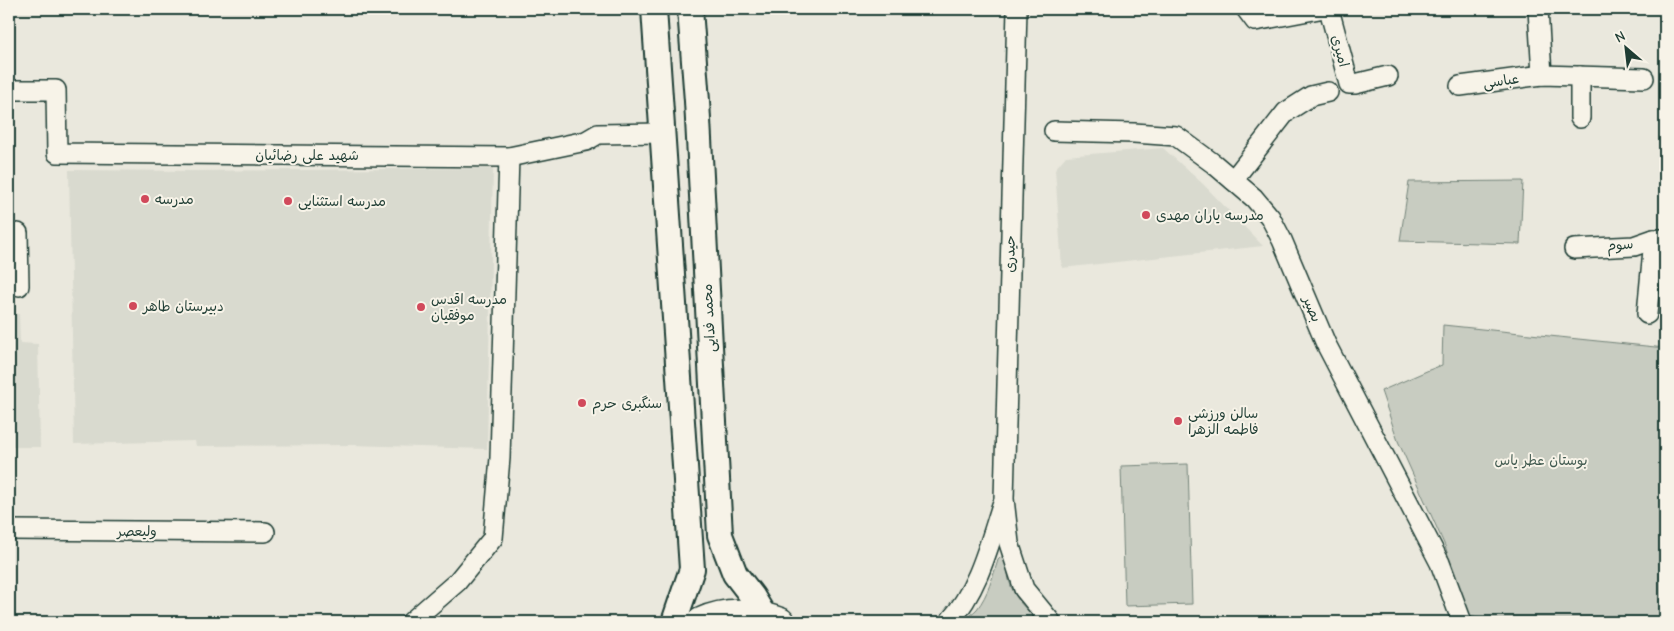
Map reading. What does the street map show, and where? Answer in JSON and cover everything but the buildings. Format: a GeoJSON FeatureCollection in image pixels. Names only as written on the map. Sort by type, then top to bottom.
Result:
{"type":"FeatureCollection","features":[{"type":"Feature","properties":{"kind":"highway"},"geometry":{"type":"LineString","coordinates":[[701,622],[712,617],[738,613],[772,619]]}},
{"type":"Feature","properties":{"kind":"street"},"geometry":{"type":"LineString","coordinates":[[654,9],[692,569],[674,622]]}},
{"type":"Feature","properties":{"kind":"street","name":"محمد فدایی"},"geometry":{"type":"LineString","coordinates":[[690,9],[720,535],[735,574],[772,619]]}},
{"type":"Feature","properties":{"kind":"street","name":"حیدری"},"geometry":{"type":"LineString","coordinates":[[1004,499],[1017,9]]}},
{"type":"Feature","properties":{"kind":"street"},"geometry":{"type":"LineString","coordinates":[[1246,9],[1255,21],[1320,9]]}},
{"type":"Feature","properties":{"kind":"street","name":"امیری"},"geometry":{"type":"LineString","coordinates":[[1329,9],[1349,84],[1388,76]]}},
{"type":"Feature","properties":{"kind":"street"},"geometry":{"type":"LineString","coordinates":[[1538,9],[1542,75]]}},
{"type":"Feature","properties":{"kind":"street","name":"عباسی"},"geometry":{"type":"LineString","coordinates":[[1460,86],[1542,75],[1644,78]]}},
{"type":"Feature","properties":{"kind":"street"},"geometry":{"type":"LineString","coordinates":[[1580,76],[1580,118]]}},
{"type":"Feature","properties":{"kind":"street","name":"شهید علی رضائیان"},"geometry":{"type":"LineString","coordinates":[[9,90],[56,90],[57,153],[510,157],[586,141],[598,134],[663,133]]}},
{"type":"Feature","properties":{"kind":"street"},"geometry":{"type":"LineString","coordinates":[[1233,180],[1286,112],[1312,96],[1328,92]]}},
{"type":"Feature","properties":{"kind":"street","name":"بصیر"},"geometry":{"type":"LineString","coordinates":[[1054,131],[1176,136],[1214,164],[1254,198],[1270,217],[1282,240],[1326,344],[1440,563],[1462,622]]}},
{"type":"Feature","properties":{"kind":"street"},"geometry":{"type":"LineString","coordinates":[[411,622],[457,582],[494,538],[500,458],[510,157]]}},
{"type":"Feature","properties":{"kind":"street"},"geometry":{"type":"LineString","coordinates":[[19,286],[21,233]]}},
{"type":"Feature","properties":{"kind":"street"},"geometry":{"type":"LineString","coordinates":[[1648,314],[1659,239]]}},
{"type":"Feature","properties":{"kind":"street","name":"سوم"},"geometry":{"type":"LineString","coordinates":[[1574,249],[1634,246],[1659,239]]}},
{"type":"Feature","properties":{"kind":"street"},"geometry":{"type":"LineString","coordinates":[[949,622],[961,609],[973,586],[987,552],[1004,499]]}},
{"type":"Feature","properties":{"kind":"street"},"geometry":{"type":"LineString","coordinates":[[1004,499],[1009,543],[1024,589],[1052,622]]}},
{"type":"Feature","properties":{"kind":"street","name":"ولیعصر"},"geometry":{"type":"LineString","coordinates":[[9,530],[266,532]]}},
{"type":"Feature","properties":{"kind":"shaded area","name":"مدرسه یاران مهدی"},"geometry":{"type":"Polygon","coordinates":[[[1163,148],[1203,184],[1263,246],[1062,268],[1055,169],[1066,156],[1163,148]]]}},
{"type":"Feature","properties":{"kind":"shaded area"},"geometry":{"type":"Polygon","coordinates":[[[493,168],[487,449],[352,445],[196,446],[195,441],[74,444],[69,170],[195,171],[493,168]]]}},
{"type":"Feature","properties":{"kind":"shaded area"},"geometry":{"type":"Polygon","coordinates":[[[9,314],[19,314],[20,343],[38,344],[40,447],[9,447],[9,314]]]}},
{"type":"Feature","properties":{"kind":"green space"},"geometry":{"type":"Polygon","coordinates":[[[1523,181],[1520,244],[1400,241],[1409,182],[1523,181]]]}},
{"type":"Feature","properties":{"kind":"green space","name":"بوستان عطر یاس"},"geometry":{"type":"Polygon","coordinates":[[[1443,325],[1665,348],[1665,622],[1490,622],[1468,615],[1445,546],[1398,441],[1381,391],[1442,365],[1443,325]]]}},
{"type":"Feature","properties":{"kind":"green space"},"geometry":{"type":"Polygon","coordinates":[[[1188,464],[1192,604],[1125,606],[1121,466],[1188,464]]]}},
{"type":"Feature","properties":{"kind":"green space"},"geometry":{"type":"Polygon","coordinates":[[[1004,557],[1006,560],[1009,580],[1014,593],[1026,609],[1041,622],[961,622],[981,604],[990,585],[998,560],[1004,557]]]}},
{"type":"Feature","properties":{"kind":"place","name":"مدرسه"},"geometry":{"type":"Point","coordinates":[145,199]}},
{"type":"Feature","properties":{"kind":"place","name":"مدرسه استثنایی"},"geometry":{"type":"Point","coordinates":[288,201]}},
{"type":"Feature","properties":{"kind":"place","name":"مدرسه یاران مهدی"},"geometry":{"type":"Point","coordinates":[1146,215]}},
{"type":"Feature","properties":{"kind":"place","name":"دبیرستان طاهر"},"geometry":{"type":"Point","coordinates":[133,306]}},
{"type":"Feature","properties":{"kind":"place","name":"مدرسه اقدس موفقیان"},"geometry":{"type":"Point","coordinates":[421,307]}},
{"type":"Feature","properties":{"kind":"place","name":"سنگبری حرم"},"geometry":{"type":"Point","coordinates":[582,403]}},
{"type":"Feature","properties":{"kind":"place","name":"سالن ورزشی فاطمه الزهرا"},"geometry":{"type":"Point","coordinates":[1178,421]}}]}
